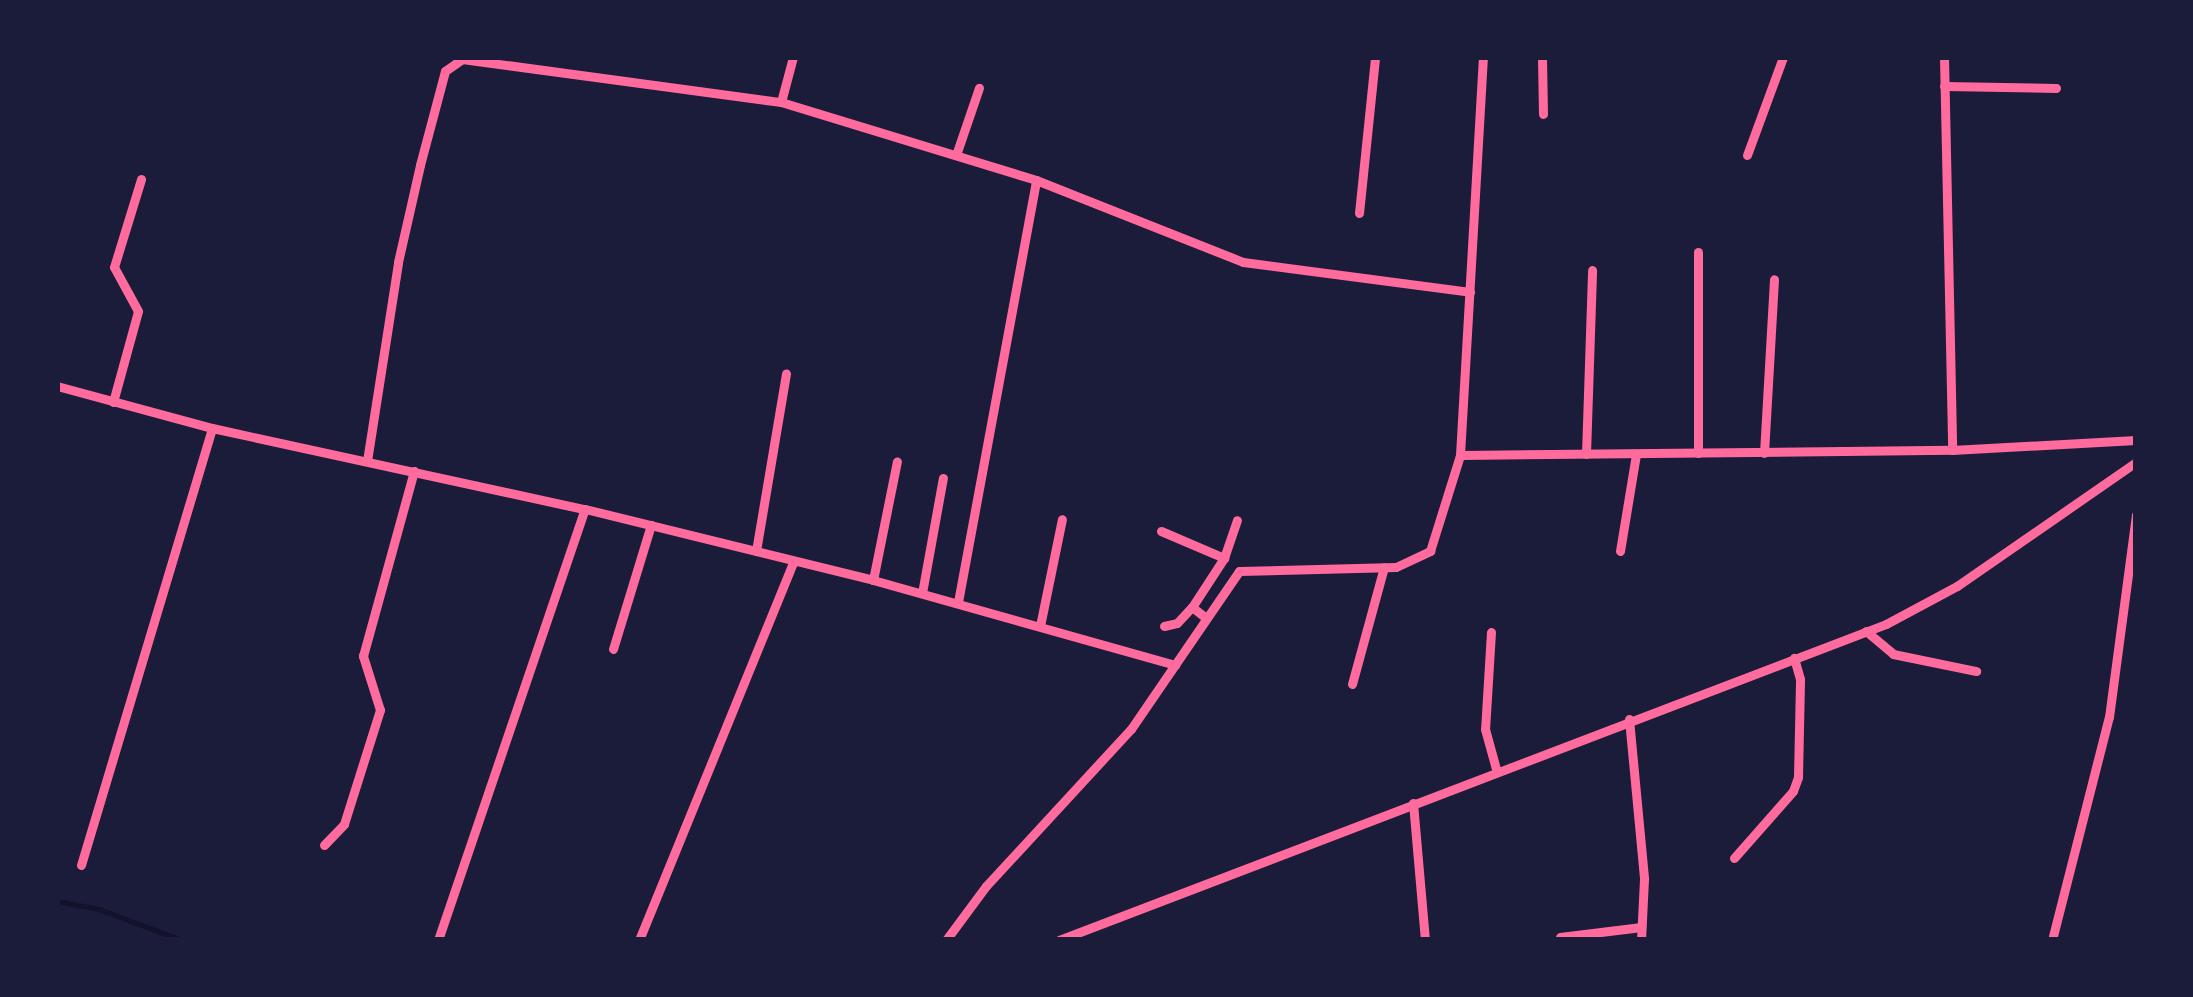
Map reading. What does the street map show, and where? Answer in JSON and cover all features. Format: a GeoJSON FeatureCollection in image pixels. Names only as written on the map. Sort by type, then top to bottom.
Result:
{"type":"FeatureCollection","features":[{"type":"Feature","properties":{"kind":"street"},"geometry":{"type":"LineString","coordinates":[[781,103],[794,57]]}},
{"type":"Feature","properties":{"kind":"street"},"geometry":{"type":"LineString","coordinates":[[1359,213],[1375,57]]}},
{"type":"Feature","properties":{"kind":"street"},"geometry":{"type":"LineString","coordinates":[[946,940],[986,886],[1131,729],[1233,578],[1249,567],[1410,564],[1430,551],[1460,455],[1483,57]]}},
{"type":"Feature","properties":{"kind":"street"},"geometry":{"type":"LineString","coordinates":[[1542,57],[1543,113]]}},
{"type":"Feature","properties":{"kind":"street"},"geometry":{"type":"LineString","coordinates":[[1747,154],[1783,57]]}},
{"type":"Feature","properties":{"kind":"street"},"geometry":{"type":"LineString","coordinates":[[1944,57],[1952,451]]}},
{"type":"Feature","properties":{"kind":"street"},"geometry":{"type":"LineString","coordinates":[[367,461],[398,262],[420,165],[446,71],[462,58],[781,103],[1036,180],[1244,262],[1470,292]]}},
{"type":"Feature","properties":{"kind":"street"},"geometry":{"type":"LineString","coordinates":[[1944,86],[2056,88]]}},
{"type":"Feature","properties":{"kind":"street"},"geometry":{"type":"LineString","coordinates":[[956,155],[979,88]]}},
{"type":"Feature","properties":{"kind":"street"},"geometry":{"type":"LineString","coordinates":[[113,402],[138,311],[114,267],[141,179]]}},
{"type":"Feature","properties":{"kind":"street"},"geometry":{"type":"LineString","coordinates":[[958,602],[1036,180]]}},
{"type":"Feature","properties":{"kind":"street"},"geometry":{"type":"LineString","coordinates":[[1698,252],[1698,453]]}},
{"type":"Feature","properties":{"kind":"street"},"geometry":{"type":"LineString","coordinates":[[1586,454],[1592,270]]}},
{"type":"Feature","properties":{"kind":"street"},"geometry":{"type":"LineString","coordinates":[[1764,453],[1774,279]]}},
{"type":"Feature","properties":{"kind":"street"},"geometry":{"type":"LineString","coordinates":[[756,551],[786,374]]}},
{"type":"Feature","properties":{"kind":"street"},"geometry":{"type":"LineString","coordinates":[[57,386],[212,428],[585,509],[873,580],[1175,665]]}},
{"type":"Feature","properties":{"kind":"street"},"geometry":{"type":"LineString","coordinates":[[81,865],[212,428]]}},
{"type":"Feature","properties":{"kind":"street"},"geometry":{"type":"LineString","coordinates":[[1460,455],[1952,451],[2136,440]]}},
{"type":"Feature","properties":{"kind":"street"},"geometry":{"type":"LineString","coordinates":[[1620,551],[1636,454]]}},
{"type":"Feature","properties":{"kind":"street"},"geometry":{"type":"LineString","coordinates":[[873,580],[897,461]]}},
{"type":"Feature","properties":{"kind":"street"},"geometry":{"type":"LineString","coordinates":[[1059,940],[1866,631],[1958,586],[2136,462]]}},
{"type":"Feature","properties":{"kind":"street"},"geometry":{"type":"LineString","coordinates":[[324,845],[344,824],[380,710],[364,656],[415,471]]}},
{"type":"Feature","properties":{"kind":"street"},"geometry":{"type":"LineString","coordinates":[[922,593],[943,478]]}},
{"type":"Feature","properties":{"kind":"street"},"geometry":{"type":"LineString","coordinates":[[438,940],[585,509]]}},
{"type":"Feature","properties":{"kind":"street"},"geometry":{"type":"LineString","coordinates":[[2052,940],[2109,716],[2136,515]]}},
{"type":"Feature","properties":{"kind":"street"},"geometry":{"type":"LineString","coordinates":[[1040,626],[1062,519]]}},
{"type":"Feature","properties":{"kind":"street"},"geometry":{"type":"LineString","coordinates":[[1164,626],[1177,623],[1192,607],[1224,558],[1237,520]]}},
{"type":"Feature","properties":{"kind":"street"},"geometry":{"type":"LineString","coordinates":[[613,649],[651,525]]}},
{"type":"Feature","properties":{"kind":"street"},"geometry":{"type":"LineString","coordinates":[[1161,531],[1224,558]]}},
{"type":"Feature","properties":{"kind":"street"},"geometry":{"type":"LineString","coordinates":[[638,940],[793,562]]}},
{"type":"Feature","properties":{"kind":"street"},"geometry":{"type":"LineString","coordinates":[[1352,684],[1384,567]]}},
{"type":"Feature","properties":{"kind":"street"},"geometry":{"type":"LineString","coordinates":[[1192,607],[1206,618]]}},
{"type":"Feature","properties":{"kind":"street"},"geometry":{"type":"LineString","coordinates":[[1866,631],[1893,654],[1976,670]]}},
{"type":"Feature","properties":{"kind":"street"},"geometry":{"type":"LineString","coordinates":[[1491,632],[1485,729],[1496,770]]}},
{"type":"Feature","properties":{"kind":"street"},"geometry":{"type":"LineString","coordinates":[[1734,858],[1793,791],[1798,777],[1800,679],[1794,658]]}},
{"type":"Feature","properties":{"kind":"street"},"geometry":{"type":"LineString","coordinates":[[1629,719],[1644,879],[1641,940]]}},
{"type":"Feature","properties":{"kind":"street"},"geometry":{"type":"LineString","coordinates":[[1413,802],[1425,940]]}},
{"type":"Feature","properties":{"kind":"street"},"geometry":{"type":"LineString","coordinates":[[1097,925],[1105,940]]}},
{"type":"Feature","properties":{"kind":"street"},"geometry":{"type":"LineString","coordinates":[[1559,937],[1641,927]]}},
{"type":"Feature","properties":{"kind":"waterway"},"geometry":{"type":"LineString","coordinates":[[57,901],[99,909],[182,940]]}}]}
